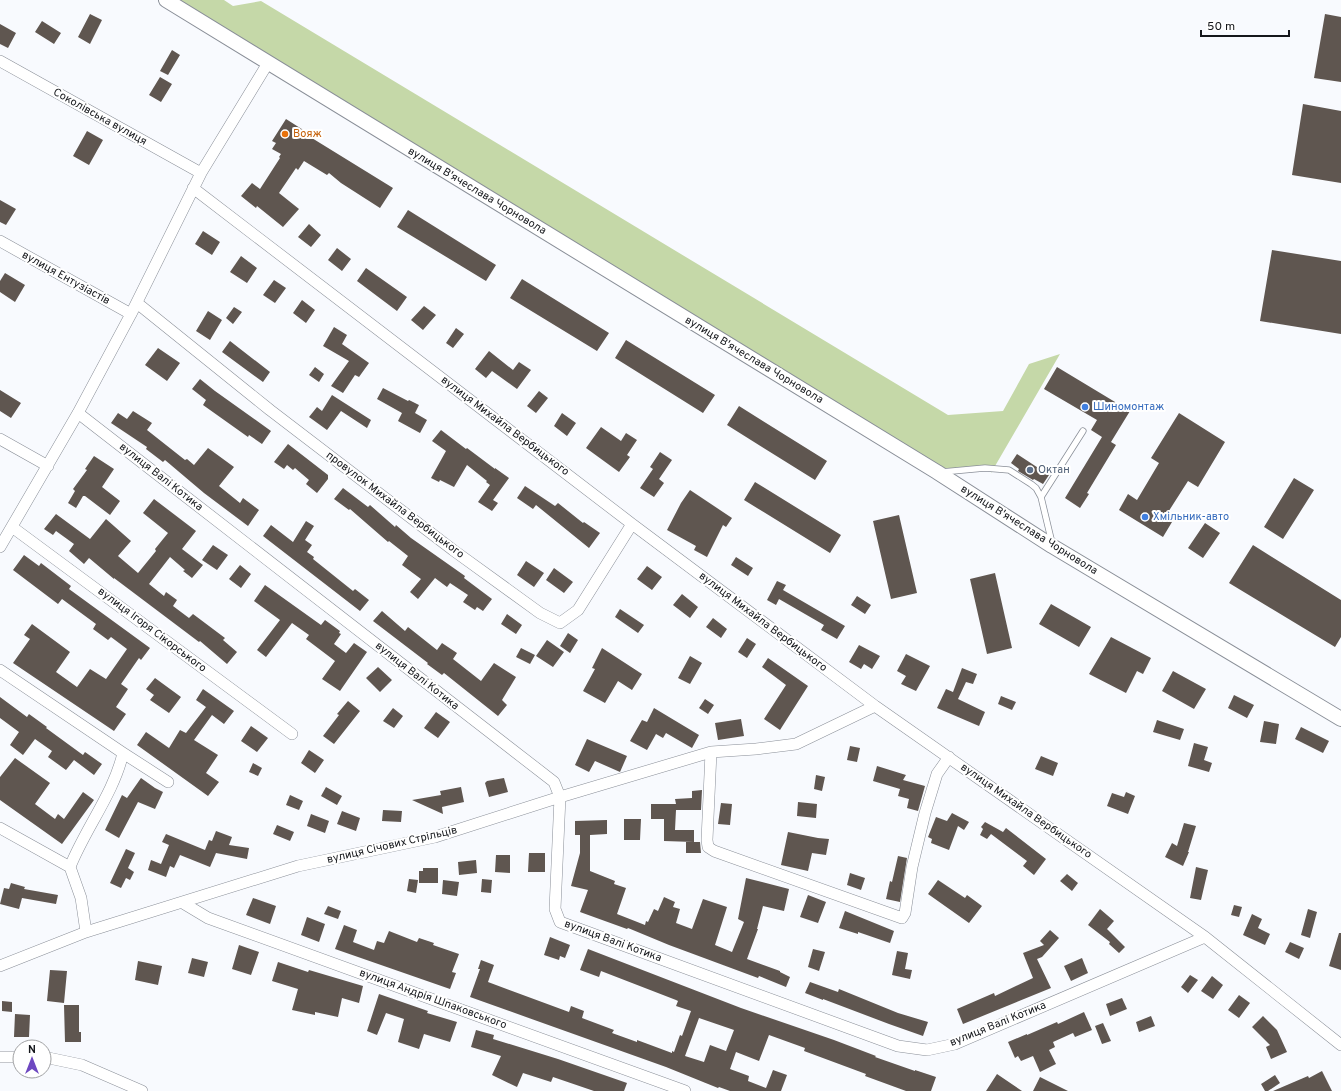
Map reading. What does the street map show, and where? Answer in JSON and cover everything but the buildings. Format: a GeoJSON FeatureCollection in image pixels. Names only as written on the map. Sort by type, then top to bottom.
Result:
{"type":"FeatureCollection","features":[{"type":"Feature","properties":{"kind":"street","name":"вулиця В'ячеслава Чорновола"},"geometry":{"type":"LineString","coordinates":[[166,0],[937,472],[1052,546],[1341,719]]}},
{"type":"Feature","properties":{"kind":"street","name":"Соколівська вулиця"},"geometry":{"type":"LineString","coordinates":[[0,61],[201,173]]}},
{"type":"Feature","properties":{"kind":"street"},"geometry":{"type":"LineString","coordinates":[[0,547],[78,413],[137,303],[201,173],[268,63]]}},
{"type":"Feature","properties":{"kind":"street","name":"вулиця Михайла Вербицького"},"geometry":{"type":"LineString","coordinates":[[193,188],[632,524],[875,706],[1205,937],[1341,1045]]}},
{"type":"Feature","properties":{"kind":"street","name":"вулиця Ентузіастів"},"geometry":{"type":"LineString","coordinates":[[0,241],[131,314]]}},
{"type":"Feature","properties":{"kind":"street","name":"провулок Михайла Вербицького"},"geometry":{"type":"LineString","coordinates":[[137,303],[270,410],[453,550],[540,613],[560,623],[578,610],[632,524]]}},
{"type":"Feature","properties":{"kind":"street","name":"вулиця Валі Котика"},"geometry":{"type":"LineString","coordinates":[[78,413],[554,782],[560,797],[555,909],[560,922],[898,1046],[927,1050],[955,1044],[1205,937]]}},
{"type":"Feature","properties":{"kind":"street"},"geometry":{"type":"LineString","coordinates":[[0,439],[48,466]]}},
{"type":"Feature","properties":{"kind":"street","name":"вулиця Ігоря Сікорського"},"geometry":{"type":"LineString","coordinates":[[12,527],[292,734]]}},
{"type":"Feature","properties":{"kind":"street"},"geometry":{"type":"LineString","coordinates":[[0,670],[168,782]]}},
{"type":"Feature","properties":{"kind":"street","name":"вулиця Січових Стрільців"},"geometry":{"type":"LineString","coordinates":[[0,966],[86,932],[298,866],[435,837],[560,797],[711,752],[756,749],[796,744],[875,706]]}},
{"type":"Feature","properties":{"kind":"street"},"geometry":{"type":"LineString","coordinates":[[711,752],[707,840],[708,847],[714,851],[902,918],[925,813],[937,774],[949,757]]}},
{"type":"Feature","properties":{"kind":"street"},"geometry":{"type":"LineString","coordinates":[[86,932],[81,898],[70,867],[76,851],[110,787],[120,765],[123,753]]}},
{"type":"Feature","properties":{"kind":"street"},"geometry":{"type":"LineString","coordinates":[[0,828],[70,867]]}},
{"type":"Feature","properties":{"kind":"street","name":"вулиця Андрія Шпаковського"},"geometry":{"type":"LineString","coordinates":[[183,903],[208,918],[686,1091]]}},
{"type":"Feature","properties":{"kind":"street"},"geometry":{"type":"LineString","coordinates":[[0,1057],[12,1057]]}},
{"type":"Feature","properties":{"kind":"street"},"geometry":{"type":"LineString","coordinates":[[52,1059],[82,1065],[142,1091]]}},
{"type":"Feature","properties":{"kind":"lane"},"geometry":{"type":"LineString","coordinates":[[1041,497],[1083,431]]}},
{"type":"Feature","properties":{"kind":"lane"},"geometry":{"type":"LineString","coordinates":[[937,472],[985,468],[1009,470],[1031,484],[1036,488],[1041,497],[1052,546]]}},
{"type":"Feature","properties":{"kind":"green space"},"geometry":{"type":"Polygon","coordinates":[[[167,0],[224,0],[233,6],[261,1],[948,415],[1003,411],[1029,364],[1060,354],[991,473],[991,468],[937,472],[167,0]]]}},
{"type":"Feature","properties":{"kind":"place","name":"Вояж"},"geometry":{"type":"Point","coordinates":[285,134]}},
{"type":"Feature","properties":{"kind":"place","name":"Шиномонтаж"},"geometry":{"type":"Point","coordinates":[1085,407]}},
{"type":"Feature","properties":{"kind":"place","name":"Октан"},"geometry":{"type":"Point","coordinates":[1030,470]}},
{"type":"Feature","properties":{"kind":"place","name":"Хмільник-авто"},"geometry":{"type":"Point","coordinates":[1145,517]}}]}
